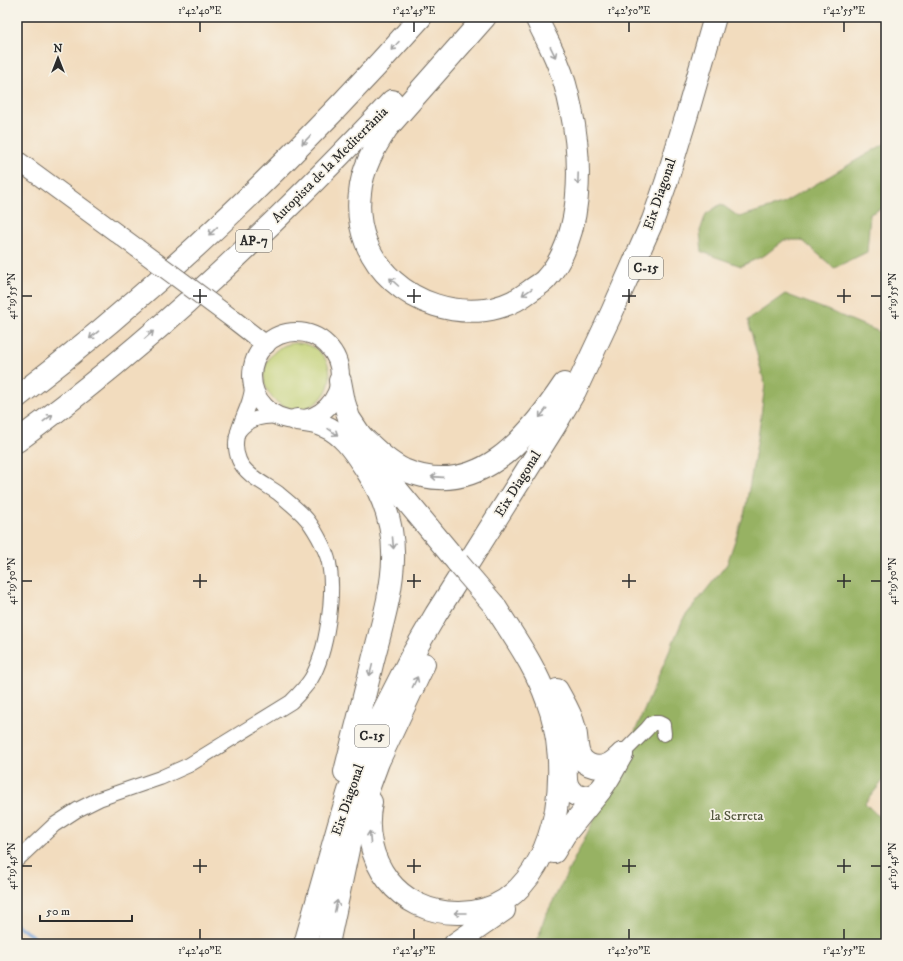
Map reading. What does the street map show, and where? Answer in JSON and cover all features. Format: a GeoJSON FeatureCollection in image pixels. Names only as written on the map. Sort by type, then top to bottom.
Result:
{"type":"FeatureCollection","features":[{"type":"Feature","properties":{"kind":"highway","name":"AP-7"},"geometry":{"type":"LineString","coordinates":[[17,396],[56,367],[137,300],[207,237],[275,172],[340,106],[421,17]]}},
{"type":"Feature","properties":{"kind":"highway","name":"Autopista de la Mediterrània"},"geometry":{"type":"LineString","coordinates":[[17,441],[97,379],[220,272],[284,212],[345,151],[468,17]]}},
{"type":"Feature","properties":{"kind":"highway"},"geometry":{"type":"LineString","coordinates":[[485,17],[387,128],[368,160],[359,193],[360,218],[364,235],[372,254],[381,269],[395,284],[427,303],[465,311],[486,310],[511,302],[526,294],[544,280],[558,261],[573,223],[578,175],[577,145],[571,109],[558,64],[536,17]]}},
{"type":"Feature","properties":{"kind":"highway","name":"Eix Diagonal"},"geometry":{"type":"LineString","coordinates":[[306,941],[350,791],[372,734],[411,657],[436,614],[554,428],[575,391],[653,220],[666,184],[715,17]]}},
{"type":"Feature","properties":{"kind":"highway","name":"Eix Diagonal"},"geometry":{"type":"LineString","coordinates":[[328,944],[350,840],[378,762],[429,654],[495,540],[575,408],[616,332],[642,278],[659,236],[728,17]]}},
{"type":"Feature","properties":{"kind":"highway"},"geometry":{"type":"LineString","coordinates":[[289,418],[323,425],[335,432],[355,440],[404,470],[417,474],[448,477],[462,475],[478,470],[500,458],[521,440],[535,424],[554,400],[612,312]]}},
{"type":"Feature","properties":{"kind":"highway"},"geometry":{"type":"LineString","coordinates":[[306,941],[314,888],[385,616],[394,560],[393,544],[387,511],[355,440],[350,418],[344,402],[340,381]]}},
{"type":"Feature","properties":{"kind":"highway"},"geometry":{"type":"LineString","coordinates":[[355,440],[494,605],[507,616],[540,659],[552,695],[564,741],[567,783],[571,791],[576,795],[586,798],[600,791]]}},
{"type":"Feature","properties":{"kind":"highway"},"geometry":{"type":"LineString","coordinates":[[398,717],[370,807],[369,831],[373,853],[390,883],[418,905],[441,912],[469,913],[484,910],[496,905],[514,893],[524,884],[532,872],[546,844],[554,820],[559,784],[552,695]]}},
{"type":"Feature","properties":{"kind":"highway"},"geometry":{"type":"LineString","coordinates":[[552,695],[574,726],[578,751],[586,764],[592,766],[603,766],[613,762],[622,754]]}},
{"type":"Feature","properties":{"kind":"highway"},"geometry":{"type":"LineString","coordinates":[[455,944],[526,893],[542,873],[565,834],[600,791],[622,754]]}},
{"type":"Feature","properties":{"kind":"highway"},"geometry":{"type":"LineString","coordinates":[[554,852],[566,822],[571,791]]}},
{"type":"Feature","properties":{"kind":"street"},"geometry":{"type":"LineString","coordinates":[[17,160],[266,345]]}},
{"type":"Feature","properties":{"kind":"street"},"geometry":{"type":"LineString","coordinates":[[236,434],[247,423],[256,418],[269,415],[289,418],[308,418],[320,413],[332,403],[340,381],[338,361],[333,351],[325,342],[304,332],[292,332],[270,340],[262,348],[252,371],[253,384],[257,396],[263,404],[273,413],[289,418]]}},
{"type":"Feature","properties":{"kind":"street"},"geometry":{"type":"LineString","coordinates":[[17,860],[54,825],[78,810],[99,799],[160,778],[189,764],[291,702],[302,691],[311,678],[323,650],[329,615],[329,562],[324,550],[304,516],[282,497],[247,471],[237,456],[236,434],[250,401],[253,384]]}},
{"type":"Feature","properties":{"kind":"street"},"geometry":{"type":"LineString","coordinates":[[622,754],[652,723],[659,723],[663,725],[664,734]]}},
{"type":"Feature","properties":{"kind":"green space"},"geometry":{"type":"Polygon","coordinates":[[[886,143],[886,206],[870,214],[867,252],[834,268],[802,240],[784,240],[765,255],[741,266],[702,252],[700,231],[706,214],[721,204],[739,217],[782,204],[886,143]]]}},
{"type":"Feature","properties":{"kind":"green space","name":"la Serreta"},"geometry":{"type":"Polygon","coordinates":[[[785,294],[882,333],[886,332],[886,777],[865,803],[886,824],[886,944],[536,944],[545,917],[617,774],[683,619],[727,564],[745,511],[758,438],[765,385],[748,320],[785,294]]]}},
{"type":"Feature","properties":{"kind":"green space"},"geometry":{"type":"Polygon","coordinates":[[[290,343],[304,343],[316,348],[325,357],[330,369],[328,389],[321,400],[304,409],[290,409],[278,404],[269,395],[264,383],[264,369],[269,357],[278,348],[290,343]]]}},
{"type":"Feature","properties":{"kind":"waterway"},"geometry":{"type":"LineString","coordinates":[[17,925],[43,944]]}}]}
